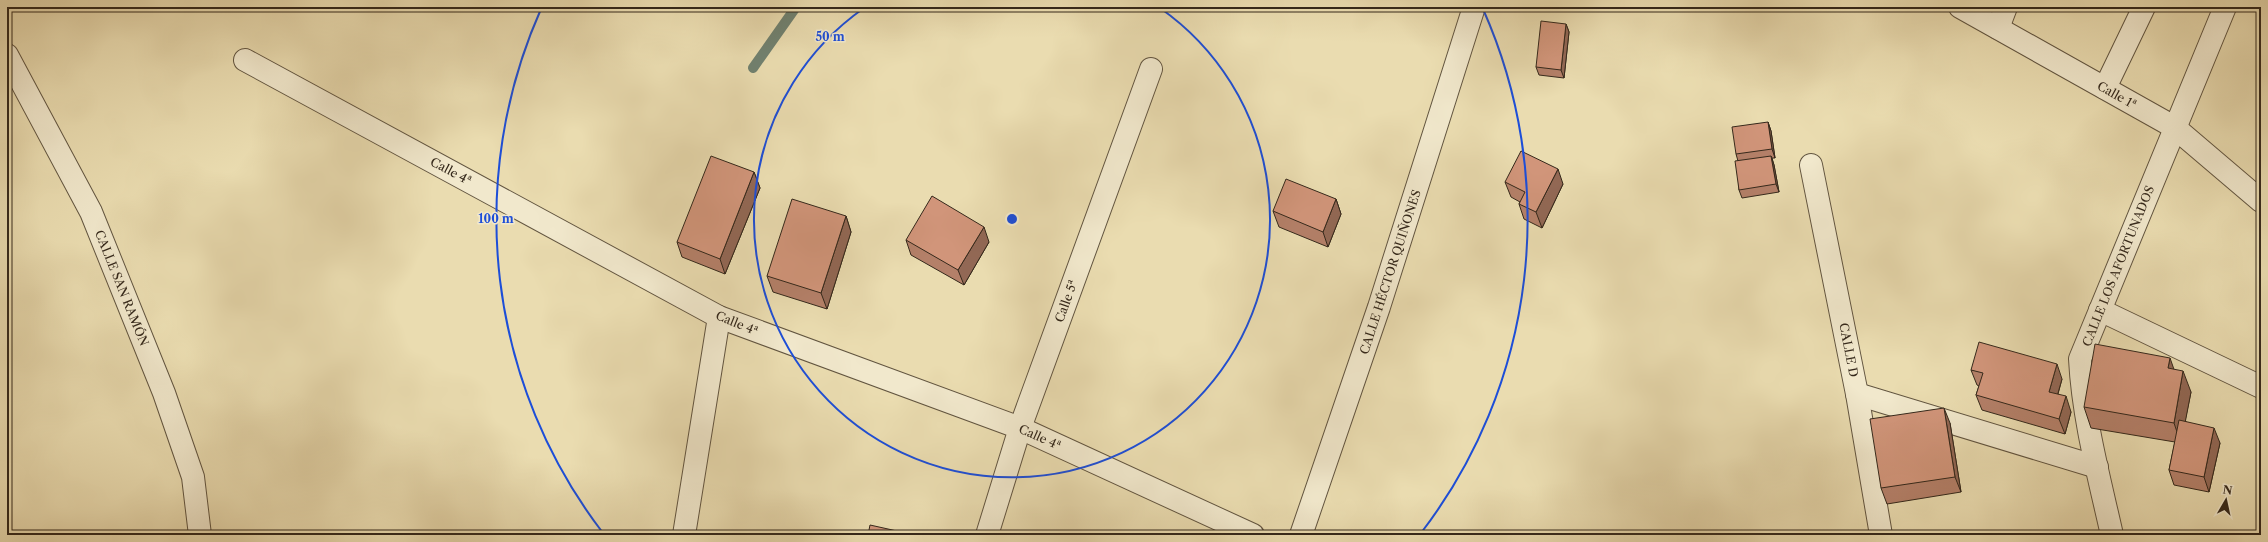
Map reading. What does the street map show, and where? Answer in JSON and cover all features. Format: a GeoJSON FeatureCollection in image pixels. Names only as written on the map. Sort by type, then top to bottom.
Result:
{"type":"FeatureCollection","features":[{"type":"Feature","properties":{"kind":"street","name":"CALLE HÉCTOR QUIÑONES"},"geometry":{"type":"LineString","coordinates":[[1300,535],[1379,307],[1474,7]]}},
{"type":"Feature","properties":{"kind":"street","name":"Calle 1ª"},"geometry":{"type":"LineString","coordinates":[[1960,7],[2174,127],[2261,201]]}},
{"type":"Feature","properties":{"kind":"street"},"geometry":{"type":"LineString","coordinates":[[1998,28],[2006,7]]}},
{"type":"Feature","properties":{"kind":"street"},"geometry":{"type":"LineString","coordinates":[[2105,88],[2144,7]]}},
{"type":"Feature","properties":{"kind":"street","name":"CALLE LOS AFORTUNADOS"},"geometry":{"type":"LineString","coordinates":[[2112,535],[2081,383],[2080,359],[2174,127],[2225,7]]}},
{"type":"Feature","properties":{"kind":"street","name":"CALLE SAN RAMÓN"},"geometry":{"type":"LineString","coordinates":[[7,55],[91,212],[164,393],[193,477],[200,535]]}},
{"type":"Feature","properties":{"kind":"street","name":"Calle 4ª"},"geometry":{"type":"LineString","coordinates":[[245,60],[720,317],[1020,428],[1253,535]]}},
{"type":"Feature","properties":{"kind":"street","name":"Calle 5ª"},"geometry":{"type":"LineString","coordinates":[[987,535],[1020,428],[1151,69]]}},
{"type":"Feature","properties":{"kind":"street","name":"CALLE D"},"geometry":{"type":"LineString","coordinates":[[1811,165],[1858,394],[1881,535]]}},
{"type":"Feature","properties":{"kind":"street"},"geometry":{"type":"LineString","coordinates":[[2100,310],[2261,386]]}},
{"type":"Feature","properties":{"kind":"street"},"geometry":{"type":"LineString","coordinates":[[684,535],[720,317]]}},
{"type":"Feature","properties":{"kind":"street"},"geometry":{"type":"LineString","coordinates":[[1858,394],[2097,467]]}},
{"type":"Feature","properties":{"kind":"building"},"geometry":{"type":"Polygon","coordinates":[[[1541,21],[1566,24],[1561,70],[1536,67],[1541,21]]]}},
{"type":"Feature","properties":{"kind":"building"},"geometry":{"type":"Polygon","coordinates":[[[1768,122],[1772,149],[1736,154],[1732,127],[1768,122]]]}},
{"type":"Feature","properties":{"kind":"building"},"geometry":{"type":"Polygon","coordinates":[[[1521,151],[1558,169],[1536,212],[1519,204],[1525,192],[1505,182],[1521,151]]]}},
{"type":"Feature","properties":{"kind":"building"},"geometry":{"type":"Polygon","coordinates":[[[711,156],[754,172],[720,259],[677,242],[711,156]]]}},
{"type":"Feature","properties":{"kind":"building"},"geometry":{"type":"Polygon","coordinates":[[[1771,156],[1776,184],[1739,190],[1735,161],[1771,156]]]}},
{"type":"Feature","properties":{"kind":"building"},"geometry":{"type":"Polygon","coordinates":[[[1286,179],[1336,199],[1323,232],[1273,211],[1286,179]]]}},
{"type":"Feature","properties":{"kind":"building"},"geometry":{"type":"Polygon","coordinates":[[[932,196],[984,227],[958,270],[906,240],[932,196]]]}},
{"type":"Feature","properties":{"kind":"building"},"geometry":{"type":"Polygon","coordinates":[[[792,199],[846,216],[821,293],[767,276],[792,199]]]}},
{"type":"Feature","properties":{"kind":"building"},"geometry":{"type":"Polygon","coordinates":[[[1979,342],[2057,364],[2049,392],[2066,396],[2059,419],[1976,395],[1983,373],[1971,370],[1979,342]]]}},
{"type":"Feature","properties":{"kind":"building"},"geometry":{"type":"Polygon","coordinates":[[[2095,344],[2170,358],[2168,368],[2183,371],[2174,423],[2084,407],[2095,344]]]}},
{"type":"Feature","properties":{"kind":"building"},"geometry":{"type":"Polygon","coordinates":[[[1944,408],[1955,477],[1881,488],[1870,419],[1944,408]]]}},
{"type":"Feature","properties":{"kind":"building"},"geometry":{"type":"Polygon","coordinates":[[[2179,420],[2214,428],[2204,477],[2169,470],[2179,420]]]}},
{"type":"Feature","properties":{"kind":"building"},"geometry":{"type":"Polygon","coordinates":[[[870,525],[915,535],[868,535],[870,525]]]}},
{"type":"Feature","properties":{"kind":"waterway"},"geometry":{"type":"LineString","coordinates":[[753,68],[796,7]]}}]}
